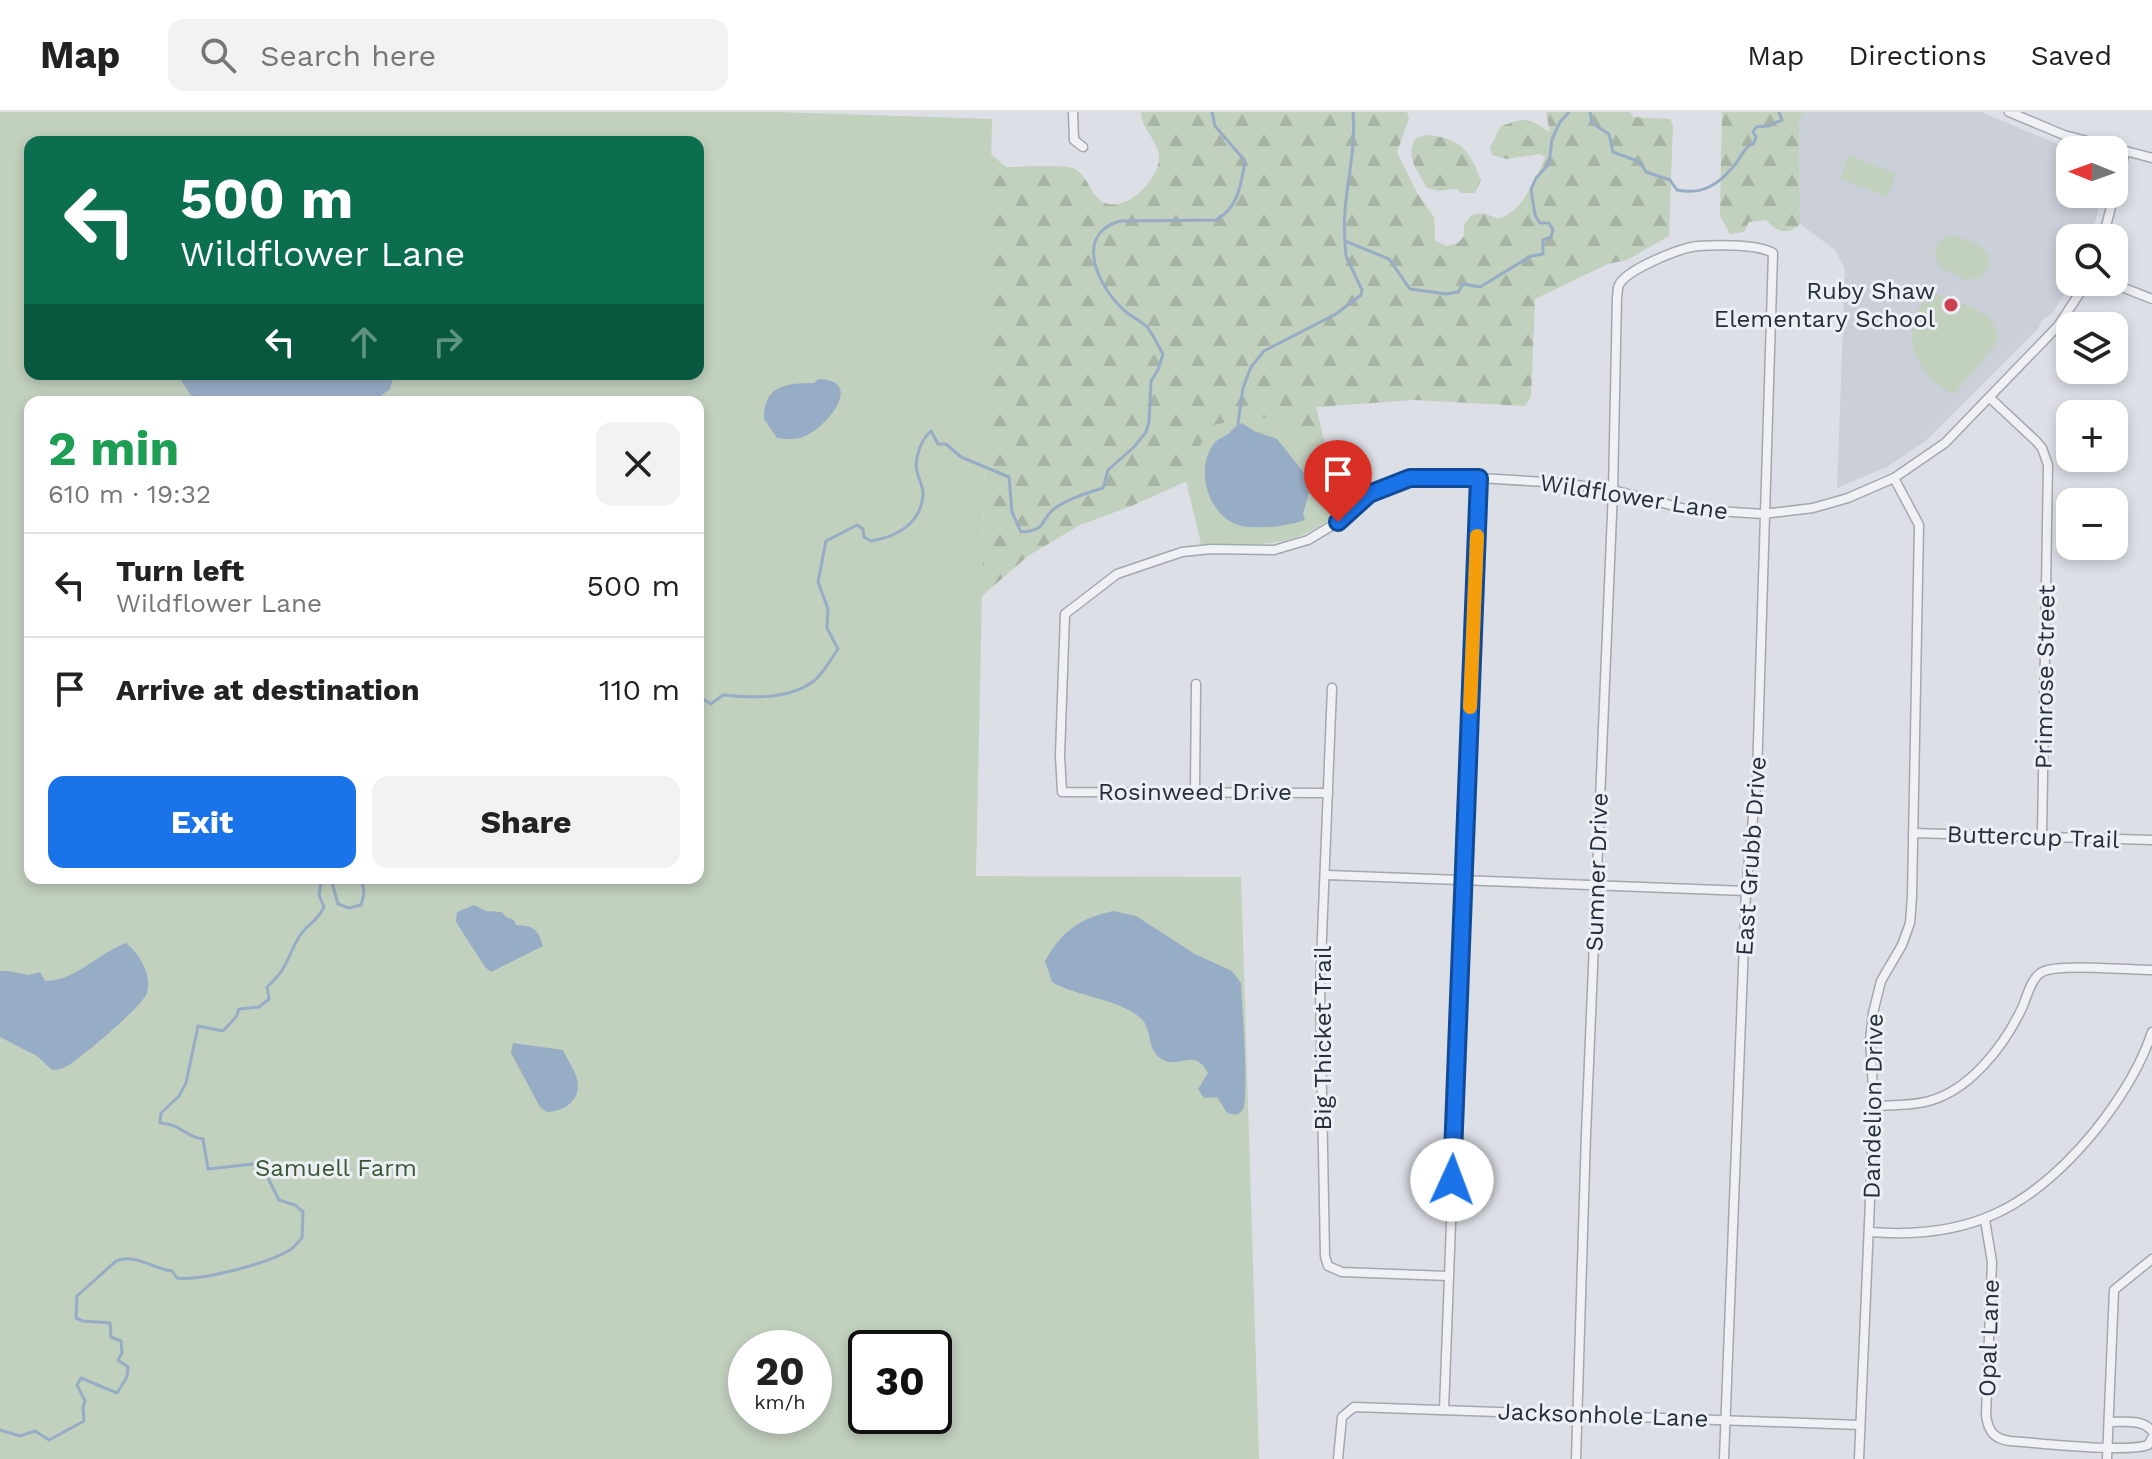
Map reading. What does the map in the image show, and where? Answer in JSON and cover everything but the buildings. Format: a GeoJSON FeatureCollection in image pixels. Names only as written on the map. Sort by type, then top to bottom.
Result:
{"type":"FeatureCollection","features":[{"type":"Feature","properties":{"kind":"street"},"geometry":{"type":"LineString","coordinates":[[1073,112],[1074,140],[1083,147]]}},
{"type":"Feature","properties":{"kind":"street"},"geometry":{"type":"LineString","coordinates":[[2009,112],[2068,136]]}},
{"type":"Feature","properties":{"kind":"street"},"geometry":{"type":"LineString","coordinates":[[2128,153],[2152,158]]}},
{"type":"Feature","properties":{"kind":"street","name":"Sumner Drive"},"geometry":{"type":"LineString","coordinates":[[1576,1459],[1619,284],[1633,271],[1696,246],[1753,247],[1773,253]]}},
{"type":"Feature","properties":{"kind":"street","name":"East Grubb Drive"},"geometry":{"type":"LineString","coordinates":[[1724,1459],[1746,891],[1757,776],[1773,253]]}},
{"type":"Feature","properties":{"kind":"street"},"geometry":{"type":"LineString","coordinates":[[2128,290],[2152,299]]}},
{"type":"Feature","properties":{"kind":"street","name":"Wildflower Lane"},"geometry":{"type":"LineString","coordinates":[[1062,792],[1060,755],[1065,614],[1117,574],[1182,552],[1274,550],[1308,540],[1338,522],[1369,494],[1410,478],[1561,483],[1613,490],[1686,509],[1763,514],[1827,504],[1864,493],[1894,478],[1945,443],[2058,326],[2078,296]]}},
{"type":"Feature","properties":{"kind":"street","name":"Primrose Street"},"geometry":{"type":"LineString","coordinates":[[1990,398],[2036,441],[2048,465],[2042,836]]}},
{"type":"Feature","properties":{"kind":"street"},"geometry":{"type":"LineString","coordinates":[[1444,1410],[1479,478]]}},
{"type":"Feature","properties":{"kind":"street","name":"Dandelion Drive"},"geometry":{"type":"LineString","coordinates":[[1859,1459],[1874,1106],[1870,1040],[1881,981],[1902,945],[1910,923],[1919,525],[1894,478]]}},
{"type":"Feature","properties":{"kind":"street"},"geometry":{"type":"LineString","coordinates":[[1195,791],[1196,684]]}},
{"type":"Feature","properties":{"kind":"street","name":"Big Thicket Trail"},"geometry":{"type":"LineString","coordinates":[[1332,688],[1327,875],[1320,987],[1325,1256],[1328,1266],[1342,1272],[1448,1276]]}},
{"type":"Feature","properties":{"kind":"street","name":"Rosinweed Drive"},"geometry":{"type":"LineString","coordinates":[[1062,792],[1328,793]]}},
{"type":"Feature","properties":{"kind":"street","name":"Buttercup Trail"},"geometry":{"type":"LineString","coordinates":[[1913,833],[2152,840]]}},
{"type":"Feature","properties":{"kind":"street"},"geometry":{"type":"LineString","coordinates":[[1327,875],[1746,891]]}},
{"type":"Feature","properties":{"kind":"street"},"geometry":{"type":"LineString","coordinates":[[1874,1106],[1927,1102],[1956,1089],[1980,1068],[2006,1036],[2034,979],[2043,971],[2062,968],[2152,970]]}},
{"type":"Feature","properties":{"kind":"street"},"geometry":{"type":"LineString","coordinates":[[1870,1232],[1920,1233],[1985,1220],[2022,1200],[2052,1178],[2073,1157],[2115,1106],[2152,1032]]}},
{"type":"Feature","properties":{"kind":"street","name":"Opal Lane"},"geometry":{"type":"LineString","coordinates":[[1985,1220],[1992,1262],[1986,1415],[1989,1428],[2003,1441],[2141,1447],[2148,1445],[2152,1438]]}},
{"type":"Feature","properties":{"kind":"street"},"geometry":{"type":"LineString","coordinates":[[2107,1459],[2114,1290],[2152,1259]]}},
{"type":"Feature","properties":{"kind":"street","name":"Jacksonhole Lane"},"geometry":{"type":"LineString","coordinates":[[1338,1459],[1340,1425],[1346,1411],[1354,1407],[1860,1425]]}},
{"type":"Feature","properties":{"kind":"street"},"geometry":{"type":"LineString","coordinates":[[2110,1422],[2141,1423],[2152,1431]]}},
{"type":"Feature","properties":{"kind":"shaded area","name":"Ruby Shaw Elementary School"},"geometry":{"type":"Polygon","coordinates":[[[1805,112],[1981,112],[2056,143],[2056,208],[2098,208],[2094,224],[2056,224],[2056,296],[2063,296],[2038,329],[1927,440],[1887,467],[1837,488],[1845,269],[1835,250],[1800,224],[1799,120],[1805,112]]]}},
{"type":"Feature","properties":{"kind":"green space","name":"Samuell Farm"},"geometry":{"type":"Polygon","coordinates":[[[0,112],[777,112],[992,119],[976,876],[1241,877],[1259,1459],[0,1459],[0,112]]]}},
{"type":"Feature","properties":{"kind":"green space"},"geometry":{"type":"Polygon","coordinates":[[[1141,112],[1407,112],[1409,119],[1397,152],[1416,191],[1434,217],[1435,240],[1446,246],[1458,243],[1464,236],[1464,225],[1471,215],[1484,213],[1498,219],[1514,210],[1526,195],[1544,161],[1545,157],[1540,154],[1507,159],[1492,155],[1490,148],[1500,127],[1526,120],[1550,133],[1546,112],[1630,112],[1633,117],[1670,119],[1673,125],[1669,236],[1627,260],[1608,264],[1535,299],[1531,397],[1525,406],[1414,400],[1316,407],[1330,465],[1314,461],[1286,422],[1258,416],[1214,425],[1198,448],[1192,479],[1080,525],[1028,556],[982,596],[991,154],[1006,167],[1070,167],[1083,176],[1103,202],[1121,203],[1147,185],[1159,158],[1141,112]]]}},
{"type":"Feature","properties":{"kind":"green space"},"geometry":{"type":"Polygon","coordinates":[[[1722,112],[1805,112],[1799,121],[1800,224],[1795,228],[1782,231],[1766,220],[1749,222],[1744,232],[1730,234],[1720,216],[1722,112]]]}},
{"type":"Feature","properties":{"kind":"green space"},"geometry":{"type":"Polygon","coordinates":[[[1427,135],[1455,142],[1467,153],[1481,180],[1475,193],[1427,188],[1411,151],[1416,138],[1427,135]]]}},
{"type":"Feature","properties":{"kind":"green space"},"geometry":{"type":"Polygon","coordinates":[[[1849,155],[1896,174],[1888,197],[1840,179],[1849,155]]]}},
{"type":"Feature","properties":{"kind":"green space"},"geometry":{"type":"Polygon","coordinates":[[[1957,236],[1980,246],[1988,255],[1989,268],[1981,278],[1966,280],[1939,267],[1935,253],[1937,243],[1946,237],[1957,236]]]}},
{"type":"Feature","properties":{"kind":"green space"},"geometry":{"type":"Polygon","coordinates":[[[1927,291],[1975,309],[1994,324],[1998,334],[1995,345],[1954,394],[1928,375],[1914,348],[1914,322],[1927,291]]]}},
{"type":"Feature","properties":{"kind":"green space"},"geometry":{"type":"Polygon","coordinates":[[[1311,393],[1341,511],[1324,524],[1291,539],[1259,544],[1201,544],[1173,426],[1311,393]]]}},
{"type":"Feature","properties":{"kind":"water"},"geometry":{"type":"Polygon","coordinates":[[[818,379],[832,381],[839,387],[841,395],[838,405],[813,432],[794,439],[777,438],[764,419],[772,393],[786,385],[814,383],[818,379]]]}},
{"type":"Feature","properties":{"kind":"water"},"geometry":{"type":"Polygon","coordinates":[[[181,380],[392,380],[390,389],[381,396],[191,396],[181,380]]]}},
{"type":"Feature","properties":{"kind":"water"},"geometry":{"type":"Polygon","coordinates":[[[1242,423],[1277,439],[1305,474],[1309,493],[1303,514],[1305,520],[1279,526],[1238,525],[1223,516],[1210,498],[1205,476],[1208,455],[1216,441],[1242,423]]]}},
{"type":"Feature","properties":{"kind":"water"},"geometry":{"type":"Polygon","coordinates":[[[474,905],[486,911],[502,912],[516,925],[534,930],[543,946],[491,972],[456,922],[457,912],[474,905]]]}},
{"type":"Feature","properties":{"kind":"water"},"geometry":{"type":"Polygon","coordinates":[[[1113,911],[1136,916],[1195,954],[1232,971],[1241,983],[1245,1101],[1240,1113],[1227,1113],[1217,1097],[1204,1098],[1198,1089],[1208,1073],[1203,1065],[1191,1060],[1166,1062],[1160,1058],[1152,1048],[1146,1026],[1138,1016],[1119,1005],[1052,982],[1045,961],[1058,942],[1081,922],[1113,911]]]}},
{"type":"Feature","properties":{"kind":"water"},"geometry":{"type":"Polygon","coordinates":[[[126,943],[144,965],[148,979],[147,993],[124,1019],[76,1060],[52,1070],[37,1056],[0,1037],[0,971],[29,975],[40,972],[45,981],[56,980],[77,972],[126,943]]]}},
{"type":"Feature","properties":{"kind":"water"},"geometry":{"type":"Polygon","coordinates":[[[513,1043],[563,1050],[577,1079],[577,1093],[571,1103],[547,1112],[540,1107],[511,1053],[513,1043]]]}},
{"type":"Feature","properties":{"kind":"waterway"},"geometry":{"type":"LineString","coordinates":[[704,700],[711,704],[723,695],[759,697],[783,694],[805,687],[818,677],[838,649],[827,628],[828,609],[818,582],[826,541],[857,525],[863,529],[864,537],[871,541],[880,539],[898,532],[912,521],[918,514],[923,495],[916,466],[917,455],[931,431],[938,444],[946,444],[961,457],[1009,477],[1012,512],[1021,532],[1035,530],[1061,504],[1103,488],[1108,470],[1146,432],[1151,381],[1163,354],[1147,327],[1126,312],[1107,290],[1095,263],[1097,238],[1105,228],[1120,221],[1216,220],[1229,209],[1240,187],[1245,161],[1215,126],[1212,112]]}},
{"type":"Feature","properties":{"kind":"waterway"},"geometry":{"type":"LineString","coordinates":[[1353,112],[1345,241],[1389,259],[1410,289],[1446,294],[1458,292],[1463,284],[1480,287],[1531,256],[1543,254],[1543,240],[1551,237],[1553,230],[1549,223],[1540,223],[1535,215],[1531,189],[1549,164],[1552,139],[1569,112]]}},
{"type":"Feature","properties":{"kind":"waterway"},"geometry":{"type":"LineString","coordinates":[[1590,112],[1592,123],[1609,134],[1613,152],[1640,162],[1646,172],[1670,180],[1677,190],[1686,191],[1708,188],[1721,179],[1754,143],[1756,127],[1782,120],[1779,112]]}},
{"type":"Feature","properties":{"kind":"waterway"},"geometry":{"type":"LineString","coordinates":[[1238,424],[1243,388],[1251,367],[1264,351],[1336,314],[1361,295],[1362,290],[1346,256],[1345,243]]}},
{"type":"Feature","properties":{"kind":"waterway"},"geometry":{"type":"LineString","coordinates":[[0,1430],[20,1436],[35,1431],[49,1440],[84,1421],[85,1401],[77,1385],[81,1378],[117,1393],[127,1377],[128,1367],[118,1360],[122,1353],[121,1341],[111,1337],[110,1323],[76,1318],[77,1296],[116,1261],[137,1260],[172,1271],[177,1278],[201,1277],[278,1256],[302,1238],[303,1212],[295,1205],[279,1200],[263,1168],[253,1164],[208,1169],[203,1139],[160,1123],[161,1113],[179,1096],[186,1083],[198,1026],[223,1031],[239,1009],[259,1007],[269,999],[267,987],[283,968],[302,933],[324,907],[319,895],[321,884]]}},
{"type":"Feature","properties":{"kind":"waterway"},"geometry":{"type":"LineString","coordinates":[[333,884],[338,904],[349,908],[361,905],[363,884]]}},
{"type":"Feature","properties":{"kind":"slow traffic"},"geometry":{"type":"LineString","coordinates":[[1470,707],[1477,536]]}},
{"type":"Feature","properties":{"kind":"place","name":"Ruby Shaw Elementary School"},"geometry":{"type":"Point","coordinates":[1951,305]}},
{"type":"Feature","properties":{"kind":"route"},"geometry":{"type":"LineString","coordinates":[[1338,522],[1369,494],[1410,478],[1479,478],[1452,1180]]}}]}
